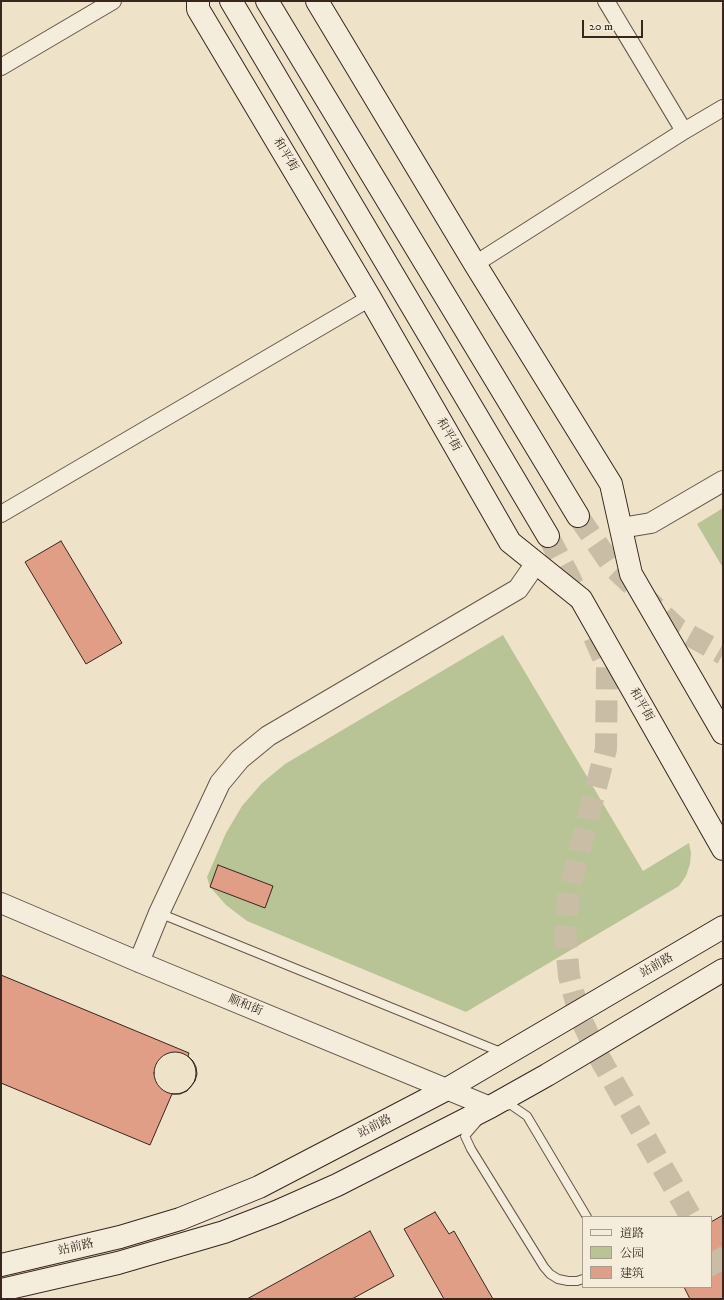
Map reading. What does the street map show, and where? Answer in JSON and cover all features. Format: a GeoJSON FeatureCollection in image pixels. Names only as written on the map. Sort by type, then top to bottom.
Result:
{"type":"FeatureCollection","features":[{"type":"Feature","properties":{"kind":"main road","name":"和平街"},"geometry":{"type":"LineString","coordinates":[[198,1],[198,9],[370,298],[510,542],[581,599],[723,849]]}},
{"type":"Feature","properties":{"kind":"main road"},"geometry":{"type":"LineString","coordinates":[[231,1],[548,536]]}},
{"type":"Feature","properties":{"kind":"main road"},"geometry":{"type":"LineString","coordinates":[[267,1],[578,516]]}},
{"type":"Feature","properties":{"kind":"main road"},"geometry":{"type":"LineString","coordinates":[[317,1],[475,264],[611,484],[631,574],[723,733]]}},
{"type":"Feature","properties":{"kind":"main road","name":"站前路"},"geometry":{"type":"LineString","coordinates":[[1,1265],[120,1237],[187,1216],[259,1187],[448,1090],[723,927]]}},
{"type":"Feature","properties":{"kind":"main road","name":"站前路"},"geometry":{"type":"LineString","coordinates":[[1,1290],[118,1263],[224,1232],[276,1212],[337,1185],[490,1107],[547,1075],[723,970]]}},
{"type":"Feature","properties":{"kind":"street"},"geometry":{"type":"LineString","coordinates":[[1,67],[113,1]]}},
{"type":"Feature","properties":{"kind":"street"},"geometry":{"type":"LineString","coordinates":[[606,1],[684,131]]}},
{"type":"Feature","properties":{"kind":"street"},"geometry":{"type":"LineString","coordinates":[[475,264],[684,131],[723,108]]}},
{"type":"Feature","properties":{"kind":"street"},"geometry":{"type":"LineString","coordinates":[[1,514],[370,298]]}},
{"type":"Feature","properties":{"kind":"street"},"geometry":{"type":"LineString","coordinates":[[621,528],[651,523],[723,481]]}},
{"type":"Feature","properties":{"kind":"street"},"geometry":{"type":"LineString","coordinates":[[139,962],[159,913],[220,783],[240,759],[268,736],[518,589],[536,563]]}},
{"type":"Feature","properties":{"kind":"street","name":"顺和街"},"geometry":{"type":"LineString","coordinates":[[1,903],[139,962],[490,1107]]}},
{"type":"Feature","properties":{"kind":"lane"},"geometry":{"type":"LineString","coordinates":[[159,913],[507,1054]]}},
{"type":"Feature","properties":{"kind":"lane"},"geometry":{"type":"LineString","coordinates":[[582,1278],[577,1281],[568,1282],[558,1279],[550,1274],[544,1267],[465,1136],[490,1107],[511,1105],[527,1116],[586,1216]]}},
{"type":"Feature","properties":{"kind":"green space"},"geometry":{"type":"Polygon","coordinates":[[[723,508],[723,568],[697,524],[723,508]]]}},
{"type":"Feature","properties":{"kind":"green space"},"geometry":{"type":"Polygon","coordinates":[[[503,635],[643,871],[689,843],[691,853],[690,864],[686,876],[679,886],[466,1012],[247,921],[226,905],[210,887],[207,877],[226,833],[242,806],[262,783],[285,764],[503,635]]]}},
{"type":"Feature","properties":{"kind":"building"},"geometry":{"type":"Polygon","coordinates":[[[61,541],[122,643],[86,664],[25,562],[61,541]]]}},
{"type":"Feature","properties":{"kind":"building"},"geometry":{"type":"Polygon","coordinates":[[[218,865],[273,886],[265,908],[210,887],[218,865]]]}},
{"type":"Feature","properties":{"kind":"building"},"geometry":{"type":"Polygon","coordinates":[[[1,975],[189,1053],[188,1056],[196,1067],[197,1074],[195,1081],[187,1091],[180,1094],[172,1094],[150,1145],[1,1083],[1,975]]]}},
{"type":"Feature","properties":{"kind":"building"},"geometry":{"type":"Polygon","coordinates":[[[171,1052],[179,1052],[187,1055],[193,1061],[196,1073],[193,1085],[187,1091],[179,1094],[171,1094],[163,1091],[157,1085],[154,1077],[154,1069],[157,1061],[163,1055],[171,1052]]]}},
{"type":"Feature","properties":{"kind":"building"},"geometry":{"type":"Polygon","coordinates":[[[435,1212],[449,1234],[454,1231],[493,1299],[444,1299],[404,1229],[435,1212]]]}},
{"type":"Feature","properties":{"kind":"building"},"geometry":{"type":"Polygon","coordinates":[[[723,1215],[723,1299],[690,1299],[684,1288],[712,1288],[712,1221],[723,1215]]]}},
{"type":"Feature","properties":{"kind":"building"},"geometry":{"type":"Polygon","coordinates":[[[370,1231],[394,1276],[352,1299],[247,1299],[370,1231]]]}},
{"type":"Feature","properties":{"kind":"tunnel"},"geometry":{"type":"LineString","coordinates":[[578,516],[613,567],[678,629],[723,654]]}},
{"type":"Feature","properties":{"kind":"tunnel"},"geometry":{"type":"LineString","coordinates":[[548,536],[581,603]]}},
{"type":"Feature","properties":{"kind":"tunnel"},"geometry":{"type":"LineString","coordinates":[[594,637],[607,667],[606,749],[569,891],[565,933],[569,976],[580,1017],[598,1055],[690,1216]]}},
{"type":"Feature","properties":{"kind":"tunnel"},"geometry":{"type":"LineString","coordinates":[[712,1254],[723,1273]]}}]}
